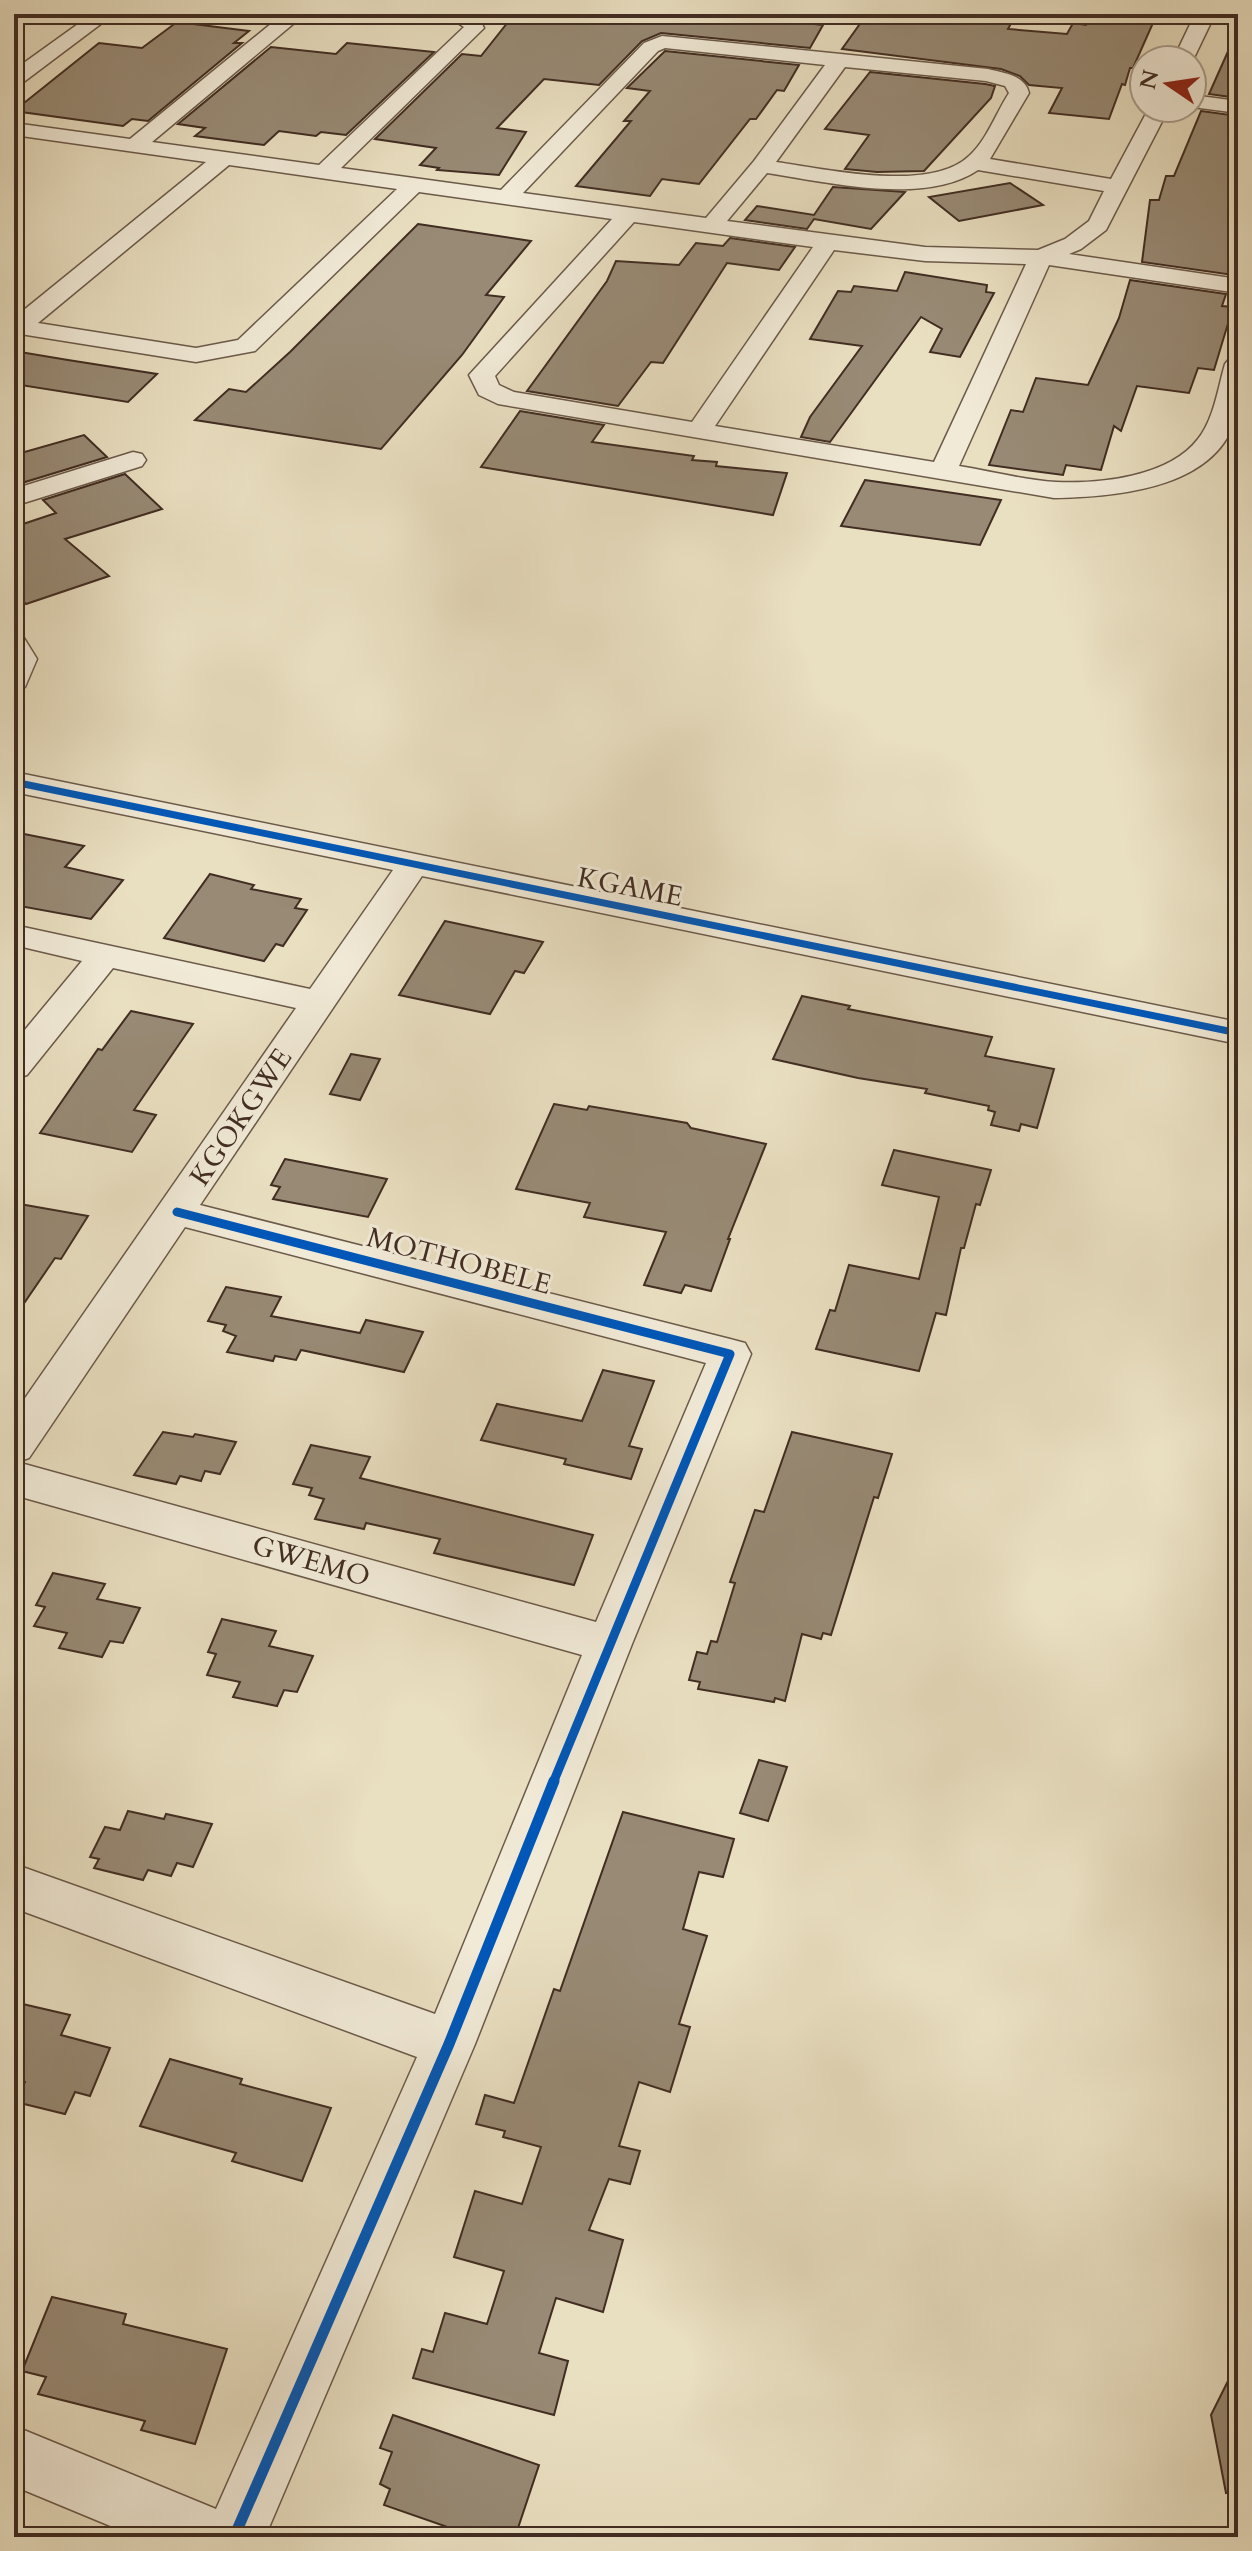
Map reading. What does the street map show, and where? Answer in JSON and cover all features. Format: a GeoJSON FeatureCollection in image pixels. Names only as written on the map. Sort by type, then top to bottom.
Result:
{"type":"FeatureCollection","features":[{"type":"Feature","properties":{"kind":"street"},"geometry":{"type":"LineString","coordinates":[[14,80],[104,14]]}},
{"type":"Feature","properties":{"kind":"street"},"geometry":{"type":"LineString","coordinates":[[135,145],[295,14]]}},
{"type":"Feature","properties":{"kind":"street"},"geometry":{"type":"LineString","coordinates":[[325,171],[474,28],[471,20],[454,14]]}},
{"type":"Feature","properties":{"kind":"street"},"geometry":{"type":"LineString","coordinates":[[1191,44],[1205,14]]}},
{"type":"Feature","properties":{"kind":"street"},"geometry":{"type":"LineString","coordinates":[[508,196],[651,47],[662,42],[988,75],[1012,82],[1018,87],[1019,93],[976,163],[958,173],[930,181],[895,183],[762,166]]}},
{"type":"Feature","properties":{"kind":"street"},"geometry":{"type":"LineString","coordinates":[[712,225],[762,166],[839,60]]}},
{"type":"Feature","properties":{"kind":"street"},"geometry":{"type":"LineString","coordinates":[[1208,103],[1238,107]]}},
{"type":"Feature","properties":{"kind":"street"},"geometry":{"type":"LineString","coordinates":[[942,473],[1041,257],[1073,244],[1098,225],[1151,124]]}},
{"type":"Feature","properties":{"kind":"street"},"geometry":{"type":"LineString","coordinates":[[14,129],[828,242],[925,254],[1041,257],[1238,286]]}},
{"type":"Feature","properties":{"kind":"street"},"geometry":{"type":"LineString","coordinates":[[14,153],[41,132]]}},
{"type":"Feature","properties":{"kind":"street"},"geometry":{"type":"LineString","coordinates":[[16,326],[225,158]]}},
{"type":"Feature","properties":{"kind":"street"},"geometry":{"type":"LineString","coordinates":[[976,163],[1119,187]]}},
{"type":"Feature","properties":{"kind":"street"},"geometry":{"type":"LineString","coordinates":[[16,326],[196,355],[246,346],[416,183]]}},
{"type":"Feature","properties":{"kind":"street"},"geometry":{"type":"LineString","coordinates":[[629,214],[482,375],[488,390],[507,399],[942,473],[1066,490],[1115,486],[1196,459],[1213,438],[1238,364]]}},
{"type":"Feature","properties":{"kind":"street"},"geometry":{"type":"LineString","coordinates":[[698,432],[828,242]]}},
{"type":"Feature","properties":{"kind":"street"},"geometry":{"type":"LineString","coordinates":[[14,498],[133,460]]}},
{"type":"Feature","properties":{"kind":"street"},"geometry":{"type":"LineString","coordinates":[[14,644],[22,659],[14,681]]}},
{"type":"Feature","properties":{"kind":"street","name":"KGAME"},"geometry":{"type":"LineString","coordinates":[[14,782],[1238,1033]]}},
{"type":"Feature","properties":{"kind":"street","name":"KGOKGWE"},"geometry":{"type":"LineString","coordinates":[[14,1447],[412,866]]}},
{"type":"Feature","properties":{"kind":"street"},"geometry":{"type":"LineString","coordinates":[[14,935],[317,1002]]}},
{"type":"Feature","properties":{"kind":"street"},"geometry":{"type":"LineString","coordinates":[[14,1067],[106,954]]}},
{"type":"Feature","properties":{"kind":"street","name":"MOTHOBELE"},"geometry":{"type":"LineString","coordinates":[[177,1212],[730,1354],[609,1644]]}},
{"type":"Feature","properties":{"kind":"street","name":"GWEMO"},"geometry":{"type":"LineString","coordinates":[[14,1478],[609,1644]]}},
{"type":"Feature","properties":{"kind":"street"},"geometry":{"type":"LineString","coordinates":[[234,2537],[449,2044],[609,1644]]}},
{"type":"Feature","properties":{"kind":"street"},"geometry":{"type":"LineString","coordinates":[[14,1886],[449,2044]]}},
{"type":"Feature","properties":{"kind":"street"},"geometry":{"type":"LineString","coordinates":[[14,2456],[210,2537]]}},
{"type":"Feature","properties":{"kind":"building"},"geometry":{"type":"Polygon","coordinates":[[[543,14],[635,14],[633,17],[696,21],[701,14],[723,14],[823,25],[810,48],[661,33],[642,41],[599,85],[544,79],[497,128],[526,132],[499,175],[437,170],[439,168],[420,165],[436,148],[375,139],[462,54],[481,56],[512,17],[538,19],[543,14]]]}},
{"type":"Feature","properties":{"kind":"building"},"geometry":{"type":"Polygon","coordinates":[[[867,14],[1016,14],[1008,29],[1067,34],[1073,23],[1086,25],[1094,14],[1157,14],[1144,44],[1128,44],[1128,75],[1109,119],[1049,113],[1062,88],[1029,85],[1020,76],[1001,69],[842,49],[867,14]]]}},
{"type":"Feature","properties":{"kind":"building"},"geometry":{"type":"Polygon","coordinates":[[[177,22],[249,31],[234,43],[242,43],[148,121],[132,119],[123,126],[14,111],[99,43],[142,48],[177,22]]]}},
{"type":"Feature","properties":{"kind":"building"},"geometry":{"type":"Polygon","coordinates":[[[1238,29],[1238,98],[1209,94],[1238,29]]]}},
{"type":"Feature","properties":{"kind":"building"},"geometry":{"type":"Polygon","coordinates":[[[347,43],[434,52],[346,135],[321,132],[316,136],[279,131],[264,145],[195,136],[205,128],[178,124],[271,47],[336,54],[347,43]]]}},
{"type":"Feature","properties":{"kind":"building"},"geometry":{"type":"Polygon","coordinates":[[[665,51],[799,65],[784,91],[777,90],[756,119],[750,119],[699,184],[662,179],[650,196],[576,186],[631,121],[624,121],[650,91],[627,88],[665,51]]]}},
{"type":"Feature","properties":{"kind":"building"},"geometry":{"type":"Polygon","coordinates":[[[870,72],[995,86],[991,98],[924,171],[845,169],[869,135],[825,129],[870,72]]]}},
{"type":"Feature","properties":{"kind":"building"},"geometry":{"type":"Polygon","coordinates":[[[1208,112],[1238,116],[1238,259],[1233,275],[1142,262],[1150,200],[1159,200],[1166,176],[1174,176],[1196,124],[1208,124],[1208,112]]]}},
{"type":"Feature","properties":{"kind":"building"},"geometry":{"type":"Polygon","coordinates":[[[1010,183],[1043,205],[959,221],[929,197],[1010,183]]]}},
{"type":"Feature","properties":{"kind":"building"},"geometry":{"type":"Polygon","coordinates":[[[833,187],[905,192],[871,229],[814,219],[807,229],[745,220],[757,206],[814,215],[833,187]]]}},
{"type":"Feature","properties":{"kind":"building"},"geometry":{"type":"Polygon","coordinates":[[[418,224],[531,241],[486,295],[504,297],[462,355],[381,449],[195,420],[229,389],[246,392],[418,224]]]}},
{"type":"Feature","properties":{"kind":"building"},"geometry":{"type":"Polygon","coordinates":[[[730,238],[795,247],[779,270],[727,263],[663,363],[651,362],[618,406],[527,391],[607,281],[616,261],[679,265],[696,243],[723,246],[730,238]]]}},
{"type":"Feature","properties":{"kind":"building"},"geometry":{"type":"Polygon","coordinates":[[[905,272],[987,285],[986,292],[994,293],[960,357],[930,352],[942,329],[921,317],[830,442],[801,437],[810,417],[862,346],[810,339],[838,291],[851,292],[854,286],[897,291],[905,272]]]}},
{"type":"Feature","properties":{"kind":"building"},"geometry":{"type":"Polygon","coordinates":[[[1130,280],[1226,294],[1222,306],[1233,307],[1214,370],[1198,368],[1189,393],[1137,386],[1121,431],[1114,426],[1101,470],[1066,465],[1063,475],[989,465],[1011,410],[1023,412],[1036,378],[1088,385],[1119,318],[1130,280]]]}},
{"type":"Feature","properties":{"kind":"building"},"geometry":{"type":"Polygon","coordinates":[[[14,351],[157,374],[128,402],[14,384],[14,351]]]}},
{"type":"Feature","properties":{"kind":"building"},"geometry":{"type":"Polygon","coordinates":[[[520,411],[604,425],[592,442],[694,456],[692,460],[717,462],[716,466],[787,473],[773,515],[481,467],[520,411]]]}},
{"type":"Feature","properties":{"kind":"building"},"geometry":{"type":"Polygon","coordinates":[[[84,435],[107,457],[25,482],[14,471],[14,455],[84,435]]]}},
{"type":"Feature","properties":{"kind":"building"},"geometry":{"type":"Polygon","coordinates":[[[125,474],[162,509],[65,539],[109,576],[26,604],[14,593],[14,527],[56,513],[43,500],[125,474]]]}},
{"type":"Feature","properties":{"kind":"building"},"geometry":{"type":"Polygon","coordinates":[[[865,480],[1001,500],[980,545],[841,526],[865,480]]]}},
{"type":"Feature","properties":{"kind":"building"},"geometry":{"type":"Polygon","coordinates":[[[14,832],[84,846],[65,867],[123,880],[91,919],[14,905],[14,832]]]}},
{"type":"Feature","properties":{"kind":"building"},"geometry":{"type":"Polygon","coordinates":[[[210,874],[254,885],[251,889],[301,899],[295,908],[307,910],[283,946],[276,944],[264,961],[164,938],[210,874]]]}},
{"type":"Feature","properties":{"kind":"building"},"geometry":{"type":"Polygon","coordinates":[[[445,921],[543,942],[524,973],[515,971],[490,1014],[399,995],[445,921]]]}},
{"type":"Feature","properties":{"kind":"building"},"geometry":{"type":"Polygon","coordinates":[[[802,996],[850,1006],[848,1009],[992,1037],[985,1056],[1054,1069],[1037,1128],[1021,1124],[1019,1131],[991,1125],[995,1112],[988,1110],[989,1106],[925,1093],[927,1089],[773,1059],[802,996]]]}},
{"type":"Feature","properties":{"kind":"building"},"geometry":{"type":"Polygon","coordinates":[[[131,1011],[193,1024],[134,1110],[156,1115],[132,1152],[40,1133],[98,1049],[102,1050],[131,1011]]]}},
{"type":"Feature","properties":{"kind":"building"},"geometry":{"type":"Polygon","coordinates":[[[351,1054],[380,1059],[360,1100],[330,1094],[351,1054]]]}},
{"type":"Feature","properties":{"kind":"building"},"geometry":{"type":"Polygon","coordinates":[[[554,1104],[587,1110],[589,1106],[687,1123],[691,1128],[766,1144],[711,1291],[685,1285],[681,1293],[644,1285],[666,1232],[584,1217],[590,1203],[516,1189],[554,1104]]]}},
{"type":"Feature","properties":{"kind":"building"},"geometry":{"type":"Polygon","coordinates":[[[894,1150],[991,1170],[980,1205],[976,1204],[964,1248],[961,1248],[946,1315],[936,1313],[919,1371],[816,1349],[830,1310],[835,1311],[849,1265],[919,1279],[939,1197],[882,1185],[894,1150]]]}},
{"type":"Feature","properties":{"kind":"building"},"geometry":{"type":"Polygon","coordinates":[[[285,1159],[387,1179],[368,1217],[273,1199],[280,1187],[271,1185],[285,1159]]]}},
{"type":"Feature","properties":{"kind":"building"},"geometry":{"type":"Polygon","coordinates":[[[14,1203],[88,1216],[61,1259],[55,1258],[14,1318],[14,1203]]]}},
{"type":"Feature","properties":{"kind":"building"},"geometry":{"type":"Polygon","coordinates":[[[226,1287],[281,1297],[271,1316],[360,1333],[366,1320],[423,1332],[404,1372],[301,1350],[296,1360],[275,1356],[273,1361],[227,1352],[236,1336],[223,1331],[226,1325],[208,1321],[226,1287]]]}},
{"type":"Feature","properties":{"kind":"building"},"geometry":{"type":"Polygon","coordinates":[[[603,1370],[654,1381],[629,1446],[642,1449],[631,1479],[564,1464],[566,1459],[481,1440],[497,1404],[582,1421],[603,1370]]]}},
{"type":"Feature","properties":{"kind":"building"},"geometry":{"type":"Polygon","coordinates":[[[163,1432],[236,1442],[220,1474],[205,1471],[201,1481],[180,1476],[176,1484],[134,1475],[163,1432]]]}},
{"type":"Feature","properties":{"kind":"building"},"geometry":{"type":"Polygon","coordinates":[[[792,1432],[892,1454],[878,1498],[874,1497],[831,1635],[823,1633],[821,1639],[802,1634],[785,1701],[775,1698],[774,1702],[698,1689],[700,1682],[689,1680],[697,1652],[707,1654],[711,1641],[717,1642],[735,1583],[730,1582],[755,1510],[764,1512],[792,1432]]]}},
{"type":"Feature","properties":{"kind":"building"},"geometry":{"type":"Polygon","coordinates":[[[311,1445],[370,1457],[360,1478],[593,1535],[574,1585],[434,1553],[440,1539],[366,1523],[364,1529],[315,1519],[324,1499],[309,1495],[312,1488],[293,1484],[311,1445]]]}},
{"type":"Feature","properties":{"kind":"building"},"geometry":{"type":"Polygon","coordinates":[[[53,1573],[105,1584],[97,1599],[140,1608],[123,1643],[110,1641],[102,1657],[59,1648],[67,1633],[34,1626],[45,1607],[36,1605],[53,1573]]]}},
{"type":"Feature","properties":{"kind":"building"},"geometry":{"type":"Polygon","coordinates":[[[222,1619],[276,1631],[269,1646],[313,1656],[297,1692],[284,1690],[277,1706],[233,1697],[240,1682],[207,1675],[216,1654],[208,1652],[222,1619]]]}},
{"type":"Feature","properties":{"kind":"building"},"geometry":{"type":"Polygon","coordinates":[[[759,1760],[787,1767],[768,1821],[740,1813],[759,1760]]]}},
{"type":"Feature","properties":{"kind":"building"},"geometry":{"type":"Polygon","coordinates":[[[128,1811],[164,1819],[166,1814],[212,1824],[193,1867],[177,1863],[171,1876],[148,1870],[143,1880],[94,1868],[99,1859],[90,1857],[105,1827],[120,1830],[128,1811]]]}},
{"type":"Feature","properties":{"kind":"building"},"geometry":{"type":"Polygon","coordinates":[[[623,1812],[734,1839],[723,1877],[699,1872],[683,1929],[707,1936],[679,2024],[690,2027],[670,2092],[639,2082],[619,2146],[640,2151],[630,2184],[609,2179],[589,2230],[623,2240],[603,2312],[556,2298],[539,2353],[568,2361],[554,2415],[413,2378],[422,2349],[433,2352],[445,2313],[487,2324],[504,2271],[454,2257],[475,2191],[522,2204],[541,2147],[503,2137],[505,2131],[476,2124],[485,2095],[514,2103],[554,1989],[560,1991],[623,1812]]]}},
{"type":"Feature","properties":{"kind":"building"},"geometry":{"type":"Polygon","coordinates":[[[14,2002],[70,2015],[61,2035],[110,2048],[90,2096],[75,2092],[65,2114],[16,2102],[25,2082],[14,2079],[14,2002]]]}},
{"type":"Feature","properties":{"kind":"building"},"geometry":{"type":"Polygon","coordinates":[[[170,2059],[242,2079],[240,2084],[331,2108],[302,2181],[232,2161],[236,2153],[140,2126],[170,2059]]]}},
{"type":"Feature","properties":{"kind":"building"},"geometry":{"type":"Polygon","coordinates":[[[52,2297],[126,2314],[123,2324],[227,2349],[195,2444],[141,2430],[145,2421],[38,2394],[46,2377],[22,2371],[52,2297]]]}},
{"type":"Feature","properties":{"kind":"building"},"geometry":{"type":"Polygon","coordinates":[[[1238,2361],[1238,2491],[1226,2493],[1211,2415],[1238,2361]]]}},
{"type":"Feature","properties":{"kind":"building"},"geometry":{"type":"Polygon","coordinates":[[[393,2415],[539,2465],[515,2537],[476,2537],[384,2505],[390,2489],[380,2484],[392,2452],[380,2448],[393,2415]]]}},
{"type":"Feature","properties":{"kind":"cycle path"},"geometry":{"type":"LineString","coordinates":[[14,782],[1238,1033]]}},
{"type":"Feature","properties":{"kind":"cycle path"},"geometry":{"type":"LineString","coordinates":[[177,1212],[730,1354],[609,1644],[449,2044],[234,2537]]}}]}
